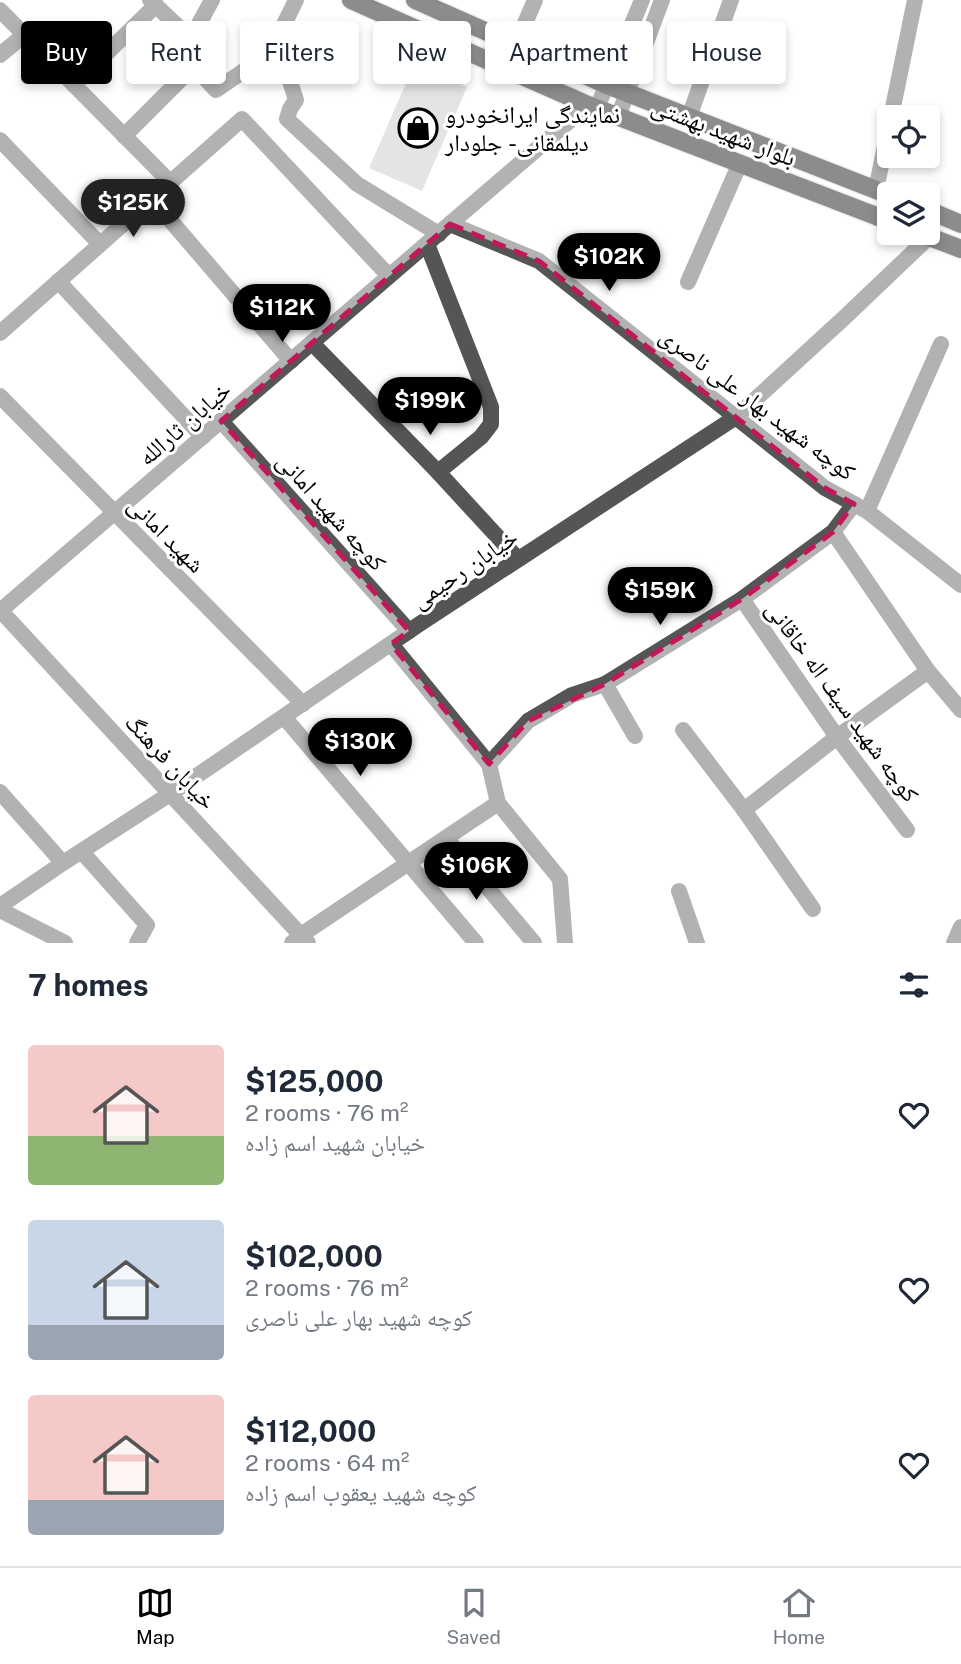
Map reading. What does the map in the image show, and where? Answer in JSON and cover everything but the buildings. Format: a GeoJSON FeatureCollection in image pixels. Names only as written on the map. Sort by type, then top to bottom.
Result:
{"type":"FeatureCollection","features":[{"type":"Feature","properties":{"kind":"main road","name":"بلوار شهید بهشتی"},"geometry":{"type":"LineString","coordinates":[[351,0],[593,107],[877,216]]}},
{"type":"Feature","properties":{"kind":"main road","name":"بلوار شهید بهشتی"},"geometry":{"type":"LineString","coordinates":[[419,1],[485,30]]}},
{"type":"Feature","properties":{"kind":"main road","name":"بلوار شهید بهشتی"},"geometry":{"type":"LineString","coordinates":[[607,85],[877,191]]}},
{"type":"Feature","properties":{"kind":"main road"},"geometry":{"type":"LineString","coordinates":[[940,215],[961,223]]}},
{"type":"Feature","properties":{"kind":"main road"},"geometry":{"type":"LineString","coordinates":[[940,241],[961,249]]}},
{"type":"Feature","properties":{"kind":"street"},"geometry":{"type":"LineString","coordinates":[[200,21],[212,0]]}},
{"type":"Feature","properties":{"kind":"street"},"geometry":{"type":"LineString","coordinates":[[286,21],[296,0]]}},
{"type":"Feature","properties":{"kind":"street"},"geometry":{"type":"LineString","coordinates":[[526,21],[535,0]]}},
{"type":"Feature","properties":{"kind":"street"},"geometry":{"type":"LineString","coordinates":[[593,107],[607,85],[642,0]]}},
{"type":"Feature","properties":{"kind":"street"},"geometry":{"type":"LineString","coordinates":[[618,117],[662,0]]}},
{"type":"Feature","properties":{"kind":"street"},"geometry":{"type":"LineString","coordinates":[[689,117],[731,0]]}},
{"type":"Feature","properties":{"kind":"street"},"geometry":{"type":"LineString","coordinates":[[893,105],[915,0]]}},
{"type":"Feature","properties":{"kind":"street"},"geometry":{"type":"LineString","coordinates":[[170,182],[74,85],[153,3],[172,21]]}},
{"type":"Feature","properties":{"kind":"street"},"geometry":{"type":"LineString","coordinates":[[0,10],[21,31]]}},
{"type":"Feature","properties":{"kind":"street"},"geometry":{"type":"LineString","coordinates":[[0,55],[21,37]]}},
{"type":"Feature","properties":{"kind":"street"},"geometry":{"type":"LineString","coordinates":[[124,136],[176,84]]}},
{"type":"Feature","properties":{"kind":"street"},"geometry":{"type":"LineString","coordinates":[[210,84],[216,90],[224,84]]}},
{"type":"Feature","properties":{"kind":"street","name":"کوچه شهید بهار علی ناصری"},"geometry":{"type":"LineString","coordinates":[[291,84],[296,100],[287,119],[357,184],[438,234],[539,261],[825,488],[861,507],[961,585]]}},
{"type":"Feature","properties":{"kind":"street","name":"خیابان ثارالله"},"geometry":{"type":"LineString","coordinates":[[0,611],[438,234],[593,107]]}},
{"type":"Feature","properties":{"kind":"street"},"geometry":{"type":"LineString","coordinates":[[4,322],[58,281],[242,119],[389,276]]}},
{"type":"Feature","properties":{"kind":"street"},"geometry":{"type":"LineString","coordinates":[[0,140],[100,244]]}},
{"type":"Feature","properties":{"kind":"street"},"geometry":{"type":"LineString","coordinates":[[688,282],[740,163]]}},
{"type":"Feature","properties":{"kind":"street"},"geometry":{"type":"LineString","coordinates":[[152,199],[291,361]]}},
{"type":"Feature","properties":{"kind":"street"},"geometry":{"type":"LineString","coordinates":[[438,234],[491,407],[491,424],[471,446],[438,471]]}},
{"type":"Feature","properties":{"kind":"street","name":"خیابان رحیمی"},"geometry":{"type":"LineString","coordinates":[[0,908],[410,631],[736,417],[845,317],[914,245]]}},
{"type":"Feature","properties":{"kind":"street"},"geometry":{"type":"LineString","coordinates":[[58,281],[203,437]]}},
{"type":"Feature","properties":{"kind":"street"},"geometry":{"type":"LineString","coordinates":[[312,342],[438,471],[518,559]]}},
{"type":"Feature","properties":{"kind":"street"},"geometry":{"type":"LineString","coordinates":[[489,764],[528,722],[572,695],[605,684],[742,598],[833,532],[861,507],[941,344]]}},
{"type":"Feature","properties":{"kind":"street","name":"شهید امانی"},"geometry":{"type":"LineString","coordinates":[[0,396],[303,704]]}},
{"type":"Feature","properties":{"kind":"street","name":"کوچه شهید امانی"},"geometry":{"type":"LineString","coordinates":[[221,421],[410,631]]}},
{"type":"Feature","properties":{"kind":"street"},"geometry":{"type":"LineString","coordinates":[[833,532],[928,671],[961,710]]}},
{"type":"Feature","properties":{"kind":"street","name":"کوچه شهید سیف اله خاقانی"},"geometry":{"type":"LineString","coordinates":[[742,598],[837,737],[907,830]]}},
{"type":"Feature","properties":{"kind":"street","name":"خیابان فرهنگ"},"geometry":{"type":"LineString","coordinates":[[0,611],[170,794],[300,941]]}},
{"type":"Feature","properties":{"kind":"street"},"geometry":{"type":"LineString","coordinates":[[391,644],[489,764],[498,803],[560,880],[565,943]]}},
{"type":"Feature","properties":{"kind":"street"},"geometry":{"type":"LineString","coordinates":[[744,810],[837,737],[928,671]]}},
{"type":"Feature","properties":{"kind":"street"},"geometry":{"type":"LineString","coordinates":[[605,684],[635,736]]}},
{"type":"Feature","properties":{"kind":"street"},"geometry":{"type":"LineString","coordinates":[[284,717],[476,943]]}},
{"type":"Feature","properties":{"kind":"street"},"geometry":{"type":"LineString","coordinates":[[683,730],[744,810],[813,909]]}},
{"type":"Feature","properties":{"kind":"street"},"geometry":{"type":"LineString","coordinates":[[0,792],[63,863]]}},
{"type":"Feature","properties":{"kind":"street"},"geometry":{"type":"LineString","coordinates":[[300,941],[407,863],[498,803]]}},
{"type":"Feature","properties":{"kind":"street"},"geometry":{"type":"LineString","coordinates":[[446,838],[534,943]]}},
{"type":"Feature","properties":{"kind":"street"},"geometry":{"type":"LineString","coordinates":[[82,852],[147,925],[137,943]]}},
{"type":"Feature","properties":{"kind":"street"},"geometry":{"type":"LineString","coordinates":[[679,891],[696,943]]}},
{"type":"Feature","properties":{"kind":"street"},"geometry":{"type":"LineString","coordinates":[[0,908],[34,936],[65,943]]}},
{"type":"Feature","properties":{"kind":"street"},"geometry":{"type":"LineString","coordinates":[[954,943],[961,927]]}},
{"type":"Feature","properties":{"kind":"highlighted area"},"geometry":{"type":"Polygon","coordinates":[[[450,224],[539,261],[825,488],[854,504],[833,532],[742,599],[605,684],[528,721],[489,764],[391,644],[409,631],[221,421],[450,224]]]}},
{"type":"Feature","properties":{"kind":"place","name":"نمایندگی ایرانخودرو دیلمقانی - جلودار"},"geometry":{"type":"Point","coordinates":[418,128]}}]}
